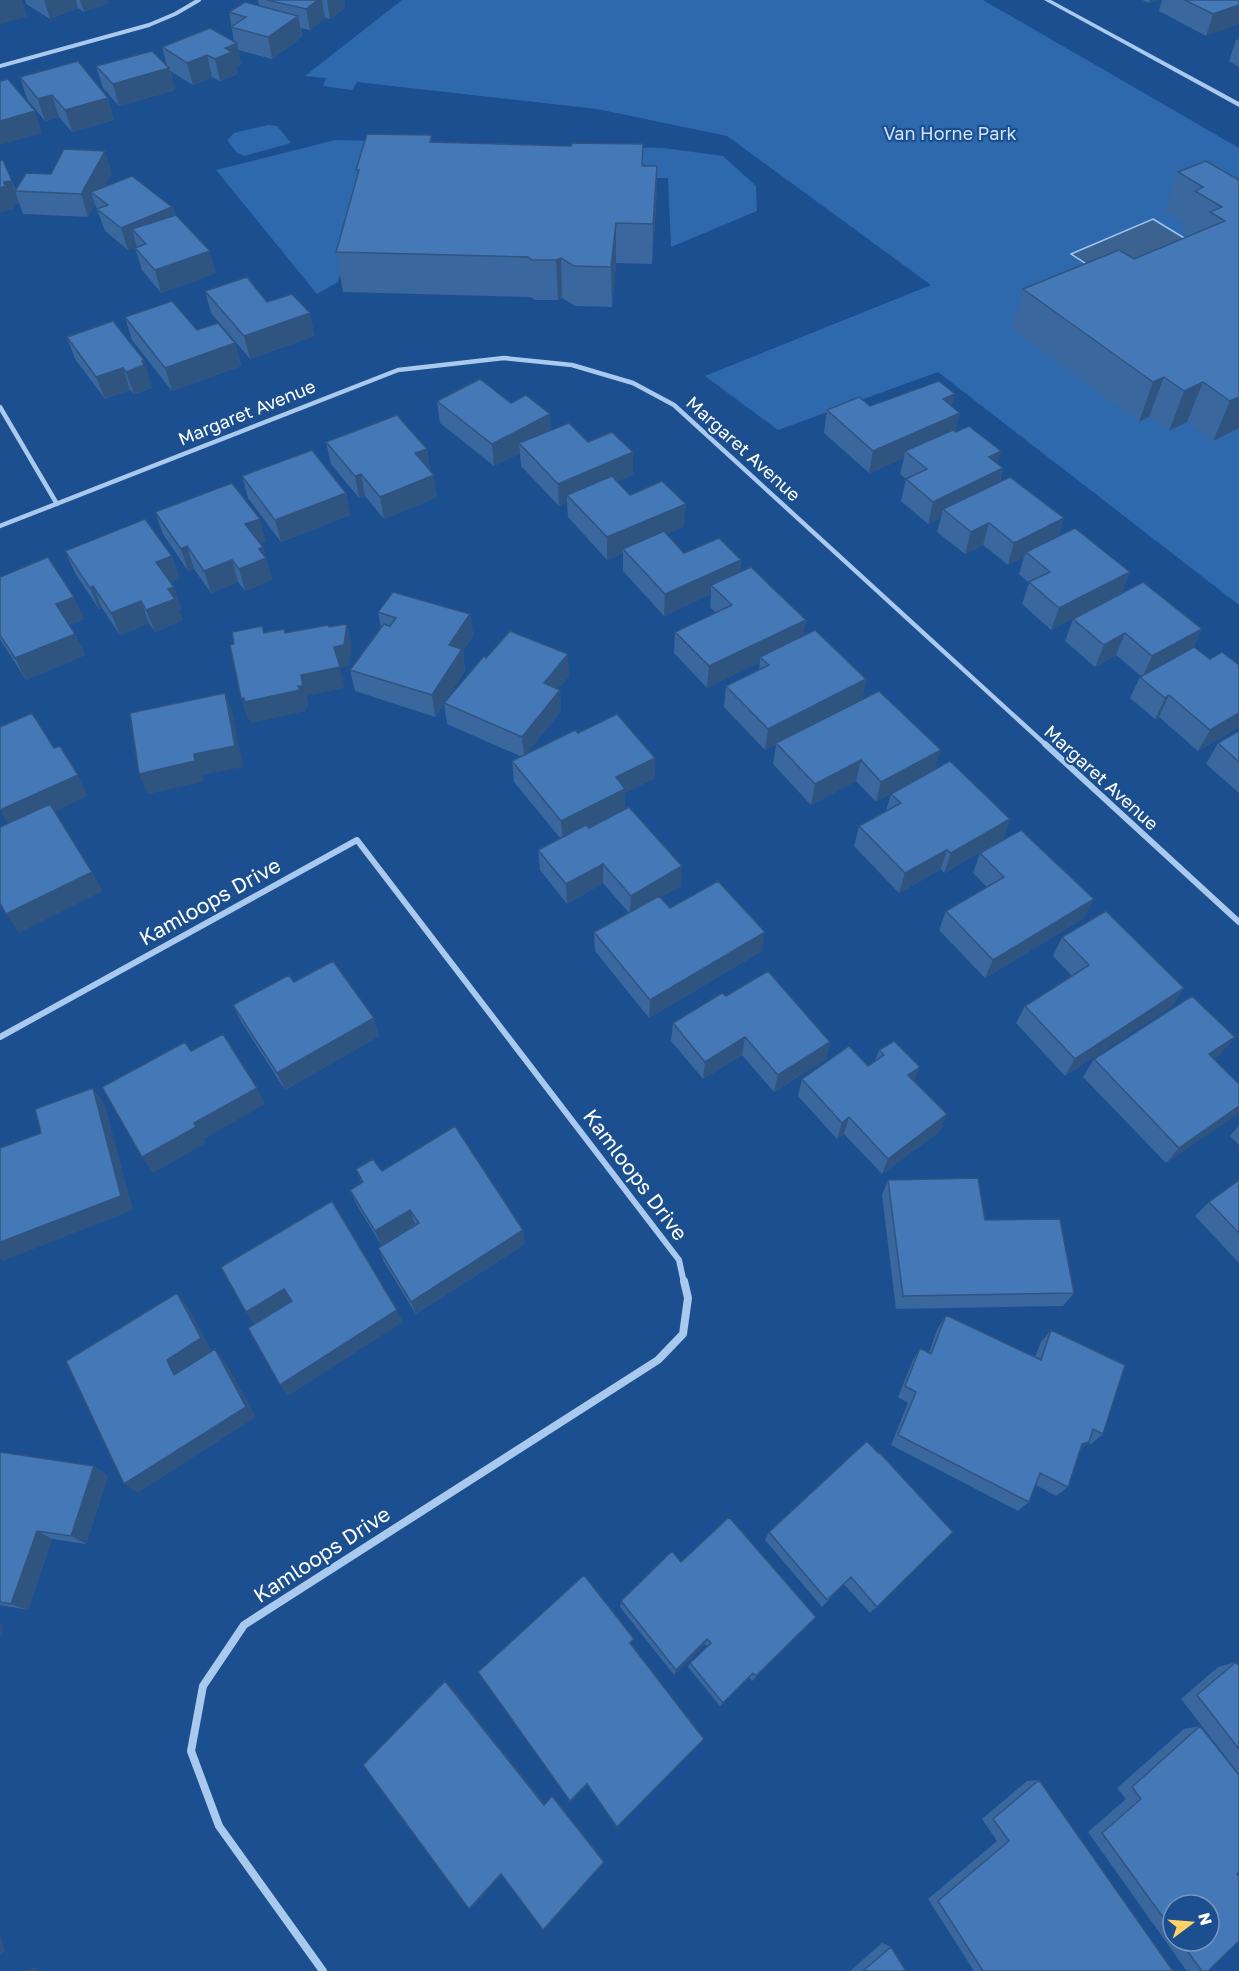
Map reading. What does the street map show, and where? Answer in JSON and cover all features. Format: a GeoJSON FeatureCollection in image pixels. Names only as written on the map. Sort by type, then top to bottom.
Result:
{"type":"FeatureCollection","features":[{"type":"Feature","properties":{"kind":"street"},"geometry":{"type":"LineString","coordinates":[[0,66],[30,60],[134,30],[188,8],[199,0]]}},
{"type":"Feature","properties":{"kind":"street"},"geometry":{"type":"LineString","coordinates":[[1047,0],[1239,105]]}},
{"type":"Feature","properties":{"kind":"street","name":"Margaret Avenue"},"geometry":{"type":"LineString","coordinates":[[0,526],[398,370],[504,358],[572,366],[633,383],[674,405],[1239,922]]}},
{"type":"Feature","properties":{"kind":"street"},"geometry":{"type":"LineString","coordinates":[[0,407],[57,504]]}},
{"type":"Feature","properties":{"kind":"street","name":"Kamloops Drive"},"geometry":{"type":"LineString","coordinates":[[0,1037],[357,840],[679,1260],[688,1298],[683,1334],[658,1360],[244,1625],[203,1686],[191,1751],[219,1826],[322,1971]]}},
{"type":"Feature","properties":{"kind":"green space","name":"Van Horne Park"},"geometry":{"type":"Polygon","coordinates":[[[402,0],[983,0],[1239,148],[1239,605],[938,372],[778,430],[705,376],[931,285],[727,136],[597,109],[357,82],[352,90],[323,86],[326,78],[305,76],[402,0]]]}},
{"type":"Feature","properties":{"kind":"green space"},"geometry":{"type":"Polygon","coordinates":[[[268,125],[277,126],[291,143],[244,156],[237,153],[227,140],[234,133],[268,125]]]}},
{"type":"Feature","properties":{"kind":"green space"},"geometry":{"type":"Polygon","coordinates":[[[335,140],[663,148],[723,156],[756,186],[757,211],[671,247],[668,178],[452,177],[368,166],[338,282],[317,294],[216,170],[335,140]]]}},
{"type":"Feature","properties":{"kind":"shaded area"},"geometry":{"type":"Polygon","coordinates":[[[1153,219],[1194,244],[1111,280],[1071,254],[1153,219]]]}},
{"type":"Feature","properties":{"kind":"building"},"geometry":{"type":"Polygon","coordinates":[[[267,0],[318,0],[306,9],[267,0]]]}},
{"type":"Feature","properties":{"kind":"building"},"geometry":{"type":"Polygon","coordinates":[[[1185,0],[1239,0],[1239,5],[1213,14],[1185,0]]]}},
{"type":"Feature","properties":{"kind":"building"},"geometry":{"type":"Polygon","coordinates":[[[245,2],[298,16],[268,37],[231,27],[246,17],[229,12],[245,2]]]}},
{"type":"Feature","properties":{"kind":"building"},"geometry":{"type":"Polygon","coordinates":[[[210,28],[237,43],[225,48],[232,52],[215,59],[207,55],[187,63],[162,47],[210,28]]]}},
{"type":"Feature","properties":{"kind":"building"},"geometry":{"type":"Polygon","coordinates":[[[152,51],[169,68],[113,84],[96,66],[152,51]]]}},
{"type":"Feature","properties":{"kind":"building"},"geometry":{"type":"Polygon","coordinates":[[[78,61],[108,98],[65,110],[52,95],[38,99],[20,77],[78,61]]]}},
{"type":"Feature","properties":{"kind":"building"},"geometry":{"type":"Polygon","coordinates":[[[8,79],[35,111],[0,121],[0,81],[8,79]]]}},
{"type":"Feature","properties":{"kind":"building"},"geometry":{"type":"Polygon","coordinates":[[[367,134],[432,135],[430,142],[571,146],[572,143],[643,144],[642,166],[657,166],[653,224],[616,223],[611,267],[574,266],[561,258],[532,260],[528,257],[336,252],[367,134]]]}},
{"type":"Feature","properties":{"kind":"building"},"geometry":{"type":"Polygon","coordinates":[[[64,149],[105,151],[81,194],[15,191],[26,173],[51,174],[64,149]]]}},
{"type":"Feature","properties":{"kind":"building"},"geometry":{"type":"Polygon","coordinates":[[[3,160],[12,181],[4,182],[5,186],[0,188],[0,161],[3,160]]]}},
{"type":"Feature","properties":{"kind":"building"},"geometry":{"type":"Polygon","coordinates":[[[1206,161],[1239,180],[1239,397],[1230,401],[1203,382],[1184,391],[1164,377],[1153,382],[1023,289],[1119,250],[1134,259],[1225,221],[1210,212],[1222,207],[1195,191],[1203,187],[1178,172],[1206,161]]]}},
{"type":"Feature","properties":{"kind":"building"},"geometry":{"type":"Polygon","coordinates":[[[132,176],[172,207],[121,228],[97,209],[108,205],[91,192],[132,176]]]}},
{"type":"Feature","properties":{"kind":"building"},"geometry":{"type":"Polygon","coordinates":[[[176,215],[210,251],[155,270],[135,248],[146,244],[132,229],[176,215]]]}},
{"type":"Feature","properties":{"kind":"building"},"geometry":{"type":"Polygon","coordinates":[[[247,277],[267,302],[292,294],[310,313],[244,336],[205,291],[247,277]]]}},
{"type":"Feature","properties":{"kind":"building"},"geometry":{"type":"Polygon","coordinates":[[[172,301],[197,330],[218,323],[235,343],[165,368],[125,317],[172,301]]]}},
{"type":"Feature","properties":{"kind":"building"},"geometry":{"type":"Polygon","coordinates":[[[113,321],[144,360],[142,361],[144,365],[126,372],[123,368],[96,377],[67,337],[113,321]]]}},
{"type":"Feature","properties":{"kind":"building"},"geometry":{"type":"Polygon","coordinates":[[[480,379],[511,403],[526,395],[550,414],[492,444],[437,401],[480,379]]]}},
{"type":"Feature","properties":{"kind":"building"},"geometry":{"type":"Polygon","coordinates":[[[939,381],[955,394],[943,399],[960,413],[873,451],[827,410],[859,397],[870,406],[939,381]]]}},
{"type":"Feature","properties":{"kind":"building"},"geometry":{"type":"Polygon","coordinates":[[[397,415],[427,449],[415,453],[434,475],[380,497],[361,474],[355,476],[326,442],[397,415]]]}},
{"type":"Feature","properties":{"kind":"building"},"geometry":{"type":"Polygon","coordinates":[[[569,423],[588,442],[612,432],[633,452],[558,484],[519,443],[569,423]]]}},
{"type":"Feature","properties":{"kind":"building"},"geometry":{"type":"Polygon","coordinates":[[[969,426],[1001,451],[989,457],[1003,468],[933,502],[906,479],[927,469],[905,451],[953,430],[956,432],[969,426]]]}},
{"type":"Feature","properties":{"kind":"building"},"geometry":{"type":"Polygon","coordinates":[[[312,450],[346,493],[275,520],[242,476],[312,450]]]}},
{"type":"Feature","properties":{"kind":"building"},"geometry":{"type":"Polygon","coordinates":[[[612,476],[630,495],[662,481],[686,504],[607,537],[567,495],[612,476]]]}},
{"type":"Feature","properties":{"kind":"building"},"geometry":{"type":"Polygon","coordinates":[[[1010,477],[1064,518],[1014,543],[989,523],[971,532],[943,509],[1010,477]]]}},
{"type":"Feature","properties":{"kind":"building"},"geometry":{"type":"Polygon","coordinates":[[[232,483],[260,519],[245,524],[263,547],[259,549],[266,558],[239,569],[232,560],[204,571],[187,546],[181,549],[155,512],[232,483]]]}},
{"type":"Feature","properties":{"kind":"building"},"geometry":{"type":"Polygon","coordinates":[[[145,519],[172,556],[156,562],[174,587],[168,589],[175,599],[146,610],[141,601],[111,613],[93,586],[90,588],[65,551],[145,519]]]}},
{"type":"Feature","properties":{"kind":"building"},"geometry":{"type":"Polygon","coordinates":[[[1075,528],[1130,572],[1059,608],[1029,582],[1050,572],[1026,552],[1075,528]]]}},
{"type":"Feature","properties":{"kind":"building"},"geometry":{"type":"Polygon","coordinates":[[[664,531],[684,553],[719,538],[741,560],[665,594],[623,549],[664,531]]]}},
{"type":"Feature","properties":{"kind":"building"},"geometry":{"type":"Polygon","coordinates":[[[48,557],[74,597],[56,604],[75,634],[15,658],[0,635],[0,577],[48,557]]]}},
{"type":"Feature","properties":{"kind":"building"},"geometry":{"type":"Polygon","coordinates":[[[751,567],[806,620],[709,666],[675,632],[732,605],[711,585],[751,567]]]}},
{"type":"Feature","properties":{"kind":"building"},"geometry":{"type":"Polygon","coordinates":[[[1143,582],[1202,629],[1152,656],[1125,633],[1104,645],[1073,619],[1143,582]]]}},
{"type":"Feature","properties":{"kind":"building"},"geometry":{"type":"Polygon","coordinates":[[[393,592],[470,614],[449,645],[462,649],[432,695],[350,670],[384,624],[390,626],[396,618],[378,612],[393,592]]]}},
{"type":"Feature","properties":{"kind":"building"},"geometry":{"type":"Polygon","coordinates":[[[347,624],[344,645],[334,647],[340,667],[301,675],[303,686],[298,686],[300,690],[245,702],[244,698],[241,698],[230,645],[234,644],[232,632],[262,626],[264,633],[284,629],[285,633],[347,624]]]}},
{"type":"Feature","properties":{"kind":"building"},"geometry":{"type":"Polygon","coordinates":[[[815,630],[866,679],[768,729],[726,686],[769,665],[760,657],[815,630]]]}},
{"type":"Feature","properties":{"kind":"building"},"geometry":{"type":"Polygon","coordinates":[[[510,631],[568,654],[544,683],[560,690],[522,737],[444,703],[484,656],[486,658],[510,631]]]}},
{"type":"Feature","properties":{"kind":"building"},"geometry":{"type":"Polygon","coordinates":[[[1194,647],[1210,659],[1222,652],[1239,665],[1239,713],[1210,730],[1169,695],[1165,698],[1140,677],[1194,647]]]}},
{"type":"Feature","properties":{"kind":"building"},"geometry":{"type":"Polygon","coordinates":[[[879,691],[941,750],[881,782],[861,760],[815,784],[776,743],[879,691]]]}},
{"type":"Feature","properties":{"kind":"building"},"geometry":{"type":"Polygon","coordinates":[[[225,693],[235,746],[194,754],[195,761],[139,774],[130,713],[225,693]]]}},
{"type":"Feature","properties":{"kind":"building"},"geometry":{"type":"Polygon","coordinates":[[[32,713],[54,748],[60,746],[78,775],[0,810],[0,727],[32,713]]]}},
{"type":"Feature","properties":{"kind":"building"},"geometry":{"type":"Polygon","coordinates":[[[617,714],[655,758],[616,777],[625,789],[561,821],[512,761],[575,730],[578,733],[617,714]]]}},
{"type":"Feature","properties":{"kind":"building"},"geometry":{"type":"Polygon","coordinates":[[[1239,731],[1239,762],[1218,743],[1239,731]]]}},
{"type":"Feature","properties":{"kind":"building"},"geometry":{"type":"Polygon","coordinates":[[[950,761],[1010,819],[951,853],[947,850],[905,873],[859,826],[901,803],[891,794],[950,761]]]}},
{"type":"Feature","properties":{"kind":"building"},"geometry":{"type":"Polygon","coordinates":[[[50,804],[92,872],[6,914],[0,903],[0,827],[50,804]]]}},
{"type":"Feature","properties":{"kind":"building"},"geometry":{"type":"Polygon","coordinates":[[[629,807],[682,866],[631,896],[603,864],[566,884],[538,850],[586,825],[589,828],[629,807]]]}},
{"type":"Feature","properties":{"kind":"building"},"geometry":{"type":"Polygon","coordinates":[[[1021,830],[1094,899],[993,960],[946,911],[1004,877],[980,853],[1021,830]]]}},
{"type":"Feature","properties":{"kind":"building"},"geometry":{"type":"Polygon","coordinates":[[[718,881],[765,932],[650,1000],[594,932],[659,896],[670,908],[718,881]]]}},
{"type":"Feature","properties":{"kind":"building"},"geometry":{"type":"Polygon","coordinates":[[[1106,911],[1184,988],[1075,1059],[1025,1006],[1089,965],[1062,937],[1106,911]]]}},
{"type":"Feature","properties":{"kind":"building"},"geometry":{"type":"Polygon","coordinates":[[[333,961],[374,1018],[277,1073],[233,1005],[289,975],[294,982],[333,961]]]}},
{"type":"Feature","properties":{"kind":"building"},"geometry":{"type":"Polygon","coordinates":[[[768,971],[830,1042],[778,1075],[745,1037],[705,1062],[673,1023],[722,993],[726,996],[768,971]]]}},
{"type":"Feature","properties":{"kind":"building"},"geometry":{"type":"Polygon","coordinates":[[[1192,996],[1235,1037],[1209,1054],[1239,1084],[1239,1106],[1179,1148],[1094,1059],[1192,996]]]}},
{"type":"Feature","properties":{"kind":"building"},"geometry":{"type":"Polygon","coordinates":[[[223,1034],[257,1088],[194,1123],[196,1127],[142,1157],[102,1087],[185,1042],[191,1051],[223,1034]]]}},
{"type":"Feature","properties":{"kind":"building"},"geometry":{"type":"Polygon","coordinates":[[[894,1041],[920,1067],[908,1075],[947,1114],[888,1159],[849,1117],[842,1123],[802,1079],[849,1046],[868,1066],[884,1055],[879,1050],[894,1041]]]}},
{"type":"Feature","properties":{"kind":"building"},"geometry":{"type":"Polygon","coordinates":[[[93,1088],[121,1196],[0,1242],[0,1148],[41,1133],[35,1109],[93,1088]]]}},
{"type":"Feature","properties":{"kind":"building"},"geometry":{"type":"Polygon","coordinates":[[[455,1126],[523,1230],[411,1302],[378,1248],[419,1223],[410,1210],[375,1231],[350,1190],[363,1182],[356,1169],[373,1159],[382,1171],[455,1126]]]}},
{"type":"Feature","properties":{"kind":"building"},"geometry":{"type":"Polygon","coordinates":[[[978,1178],[985,1220],[1060,1219],[1074,1293],[903,1296],[888,1180],[978,1178]]]}},
{"type":"Feature","properties":{"kind":"building"},"geometry":{"type":"Polygon","coordinates":[[[1239,1180],[1239,1233],[1209,1202],[1239,1180]]]}},
{"type":"Feature","properties":{"kind":"building"},"geometry":{"type":"Polygon","coordinates":[[[332,1201],[397,1310],[280,1385],[248,1328],[292,1301],[284,1289],[246,1312],[221,1267],[332,1201]]]}},
{"type":"Feature","properties":{"kind":"building"},"geometry":{"type":"Polygon","coordinates":[[[177,1293],[201,1338],[167,1360],[174,1375],[215,1349],[246,1407],[124,1484],[66,1361],[177,1293]]]}},
{"type":"Feature","properties":{"kind":"building"},"geometry":{"type":"Polygon","coordinates":[[[946,1315],[1041,1360],[1051,1330],[1125,1365],[1103,1434],[1093,1429],[1089,1442],[1082,1444],[1068,1487],[1040,1473],[1029,1502],[898,1435],[916,1392],[905,1386],[920,1348],[931,1354],[946,1315]]]}},
{"type":"Feature","properties":{"kind":"building"},"geometry":{"type":"Polygon","coordinates":[[[867,1441],[953,1532],[877,1607],[851,1577],[827,1600],[769,1532],[867,1441]]]}},
{"type":"Feature","properties":{"kind":"building"},"geometry":{"type":"Polygon","coordinates":[[[0,1452],[94,1466],[71,1536],[37,1531],[11,1604],[0,1602],[0,1452]]]}},
{"type":"Feature","properties":{"kind":"building"},"geometry":{"type":"Polygon","coordinates":[[[729,1517],[816,1617],[756,1676],[753,1673],[723,1703],[690,1663],[711,1643],[707,1639],[676,1670],[621,1601],[672,1551],[681,1562],[729,1517]]]}},
{"type":"Feature","properties":{"kind":"building"},"geometry":{"type":"Polygon","coordinates":[[[584,1575],[634,1639],[630,1643],[704,1739],[617,1827],[587,1784],[570,1801],[478,1672],[584,1575]]]}},
{"type":"Feature","properties":{"kind":"building"},"geometry":{"type":"Polygon","coordinates":[[[1236,1662],[1239,1666],[1239,1749],[1197,1695],[1236,1662]]]}},
{"type":"Feature","properties":{"kind":"building"},"geometry":{"type":"Polygon","coordinates":[[[445,1681],[544,1805],[552,1796],[604,1862],[543,1930],[501,1874],[469,1909],[363,1765],[445,1681]]]}},
{"type":"Feature","properties":{"kind":"building"},"geometry":{"type":"Polygon","coordinates":[[[1200,1726],[1239,1775],[1239,1872],[1237,1874],[1239,1877],[1239,1941],[1208,1971],[1202,1971],[1189,1953],[1221,1953],[1221,1893],[1161,1893],[1161,1914],[1102,1833],[1141,1799],[1132,1787],[1200,1726]]]}},
{"type":"Feature","properties":{"kind":"building"},"geometry":{"type":"Polygon","coordinates":[[[1039,1780],[1173,1971],[983,1971],[938,1901],[1009,1841],[993,1819],[1039,1780]]]}},
{"type":"Feature","properties":{"kind":"building"},"geometry":{"type":"Polygon","coordinates":[[[891,1947],[906,1971],[863,1971],[891,1947]]]}}]}
